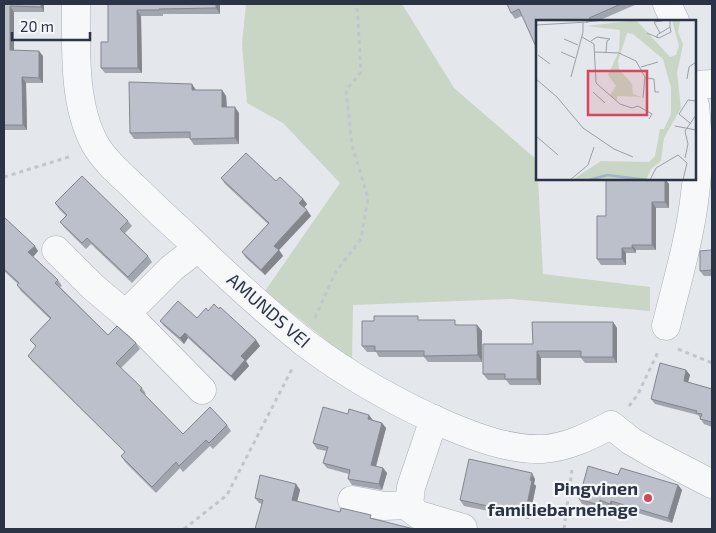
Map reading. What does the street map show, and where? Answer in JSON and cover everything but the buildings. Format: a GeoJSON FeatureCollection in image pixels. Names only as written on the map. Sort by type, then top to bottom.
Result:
{"type":"FeatureCollection","features":[{"type":"Feature","properties":{"kind":"street","name":"AMUNDS VEI"},"geometry":{"type":"LineString","coordinates":[[76,4],[76,56],[82,110],[86,126],[96,146],[115,169],[198,248],[259,304],[305,342],[336,365],[376,389],[434,419],[477,437],[497,443],[543,449],[576,441],[593,435],[611,425]]}},
{"type":"Feature","properties":{"kind":"street"},"geometry":{"type":"LineString","coordinates":[[667,4],[674,20]]}},
{"type":"Feature","properties":{"kind":"street"},"geometry":{"type":"LineString","coordinates":[[696,85],[712,84]]}},
{"type":"Feature","properties":{"kind":"street"},"geometry":{"type":"LineString","coordinates":[[664,334],[696,193],[698,149],[696,120]]}},
{"type":"Feature","properties":{"kind":"street"},"geometry":{"type":"LineString","coordinates":[[126,314],[172,268],[198,248]]}},
{"type":"Feature","properties":{"kind":"street"},"geometry":{"type":"LineString","coordinates":[[56,250],[93,287],[126,314],[202,390]]}},
{"type":"Feature","properties":{"kind":"street"},"geometry":{"type":"LineString","coordinates":[[434,419],[411,487],[409,505],[411,510],[419,515],[463,528]]}},
{"type":"Feature","properties":{"kind":"street"},"geometry":{"type":"LineString","coordinates":[[611,425],[631,441],[712,484]]}},
{"type":"Feature","properties":{"kind":"street"},"geometry":{"type":"LineString","coordinates":[[352,500],[384,506],[409,505]]}},
{"type":"Feature","properties":{"kind":"path"},"geometry":{"type":"LineString","coordinates":[[184,529],[227,495],[305,342],[335,273],[361,239],[368,198],[352,145],[346,90],[361,72],[357,4]]}},
{"type":"Feature","properties":{"kind":"path"},"geometry":{"type":"LineString","coordinates":[[4,176],[68,158],[96,146]]}},
{"type":"Feature","properties":{"kind":"path"},"geometry":{"type":"LineString","coordinates":[[611,425],[622,415],[638,394],[656,357],[664,334],[712,363]]}},
{"type":"Feature","properties":{"kind":"path"},"geometry":{"type":"LineString","coordinates":[[564,529],[576,441]]}},
{"type":"Feature","properties":{"kind":"green space"},"geometry":{"type":"Polygon","coordinates":[[[246,4],[402,4],[454,88],[536,159],[543,274],[650,287],[650,311],[511,299],[353,305],[352,361],[265,291],[340,183],[283,123],[247,103],[242,44],[246,4]]]}},
{"type":"Feature","properties":{"kind":"place","name":"Pingvinen familiebarnehage"},"geometry":{"type":"Point","coordinates":[648,498]}}]}
